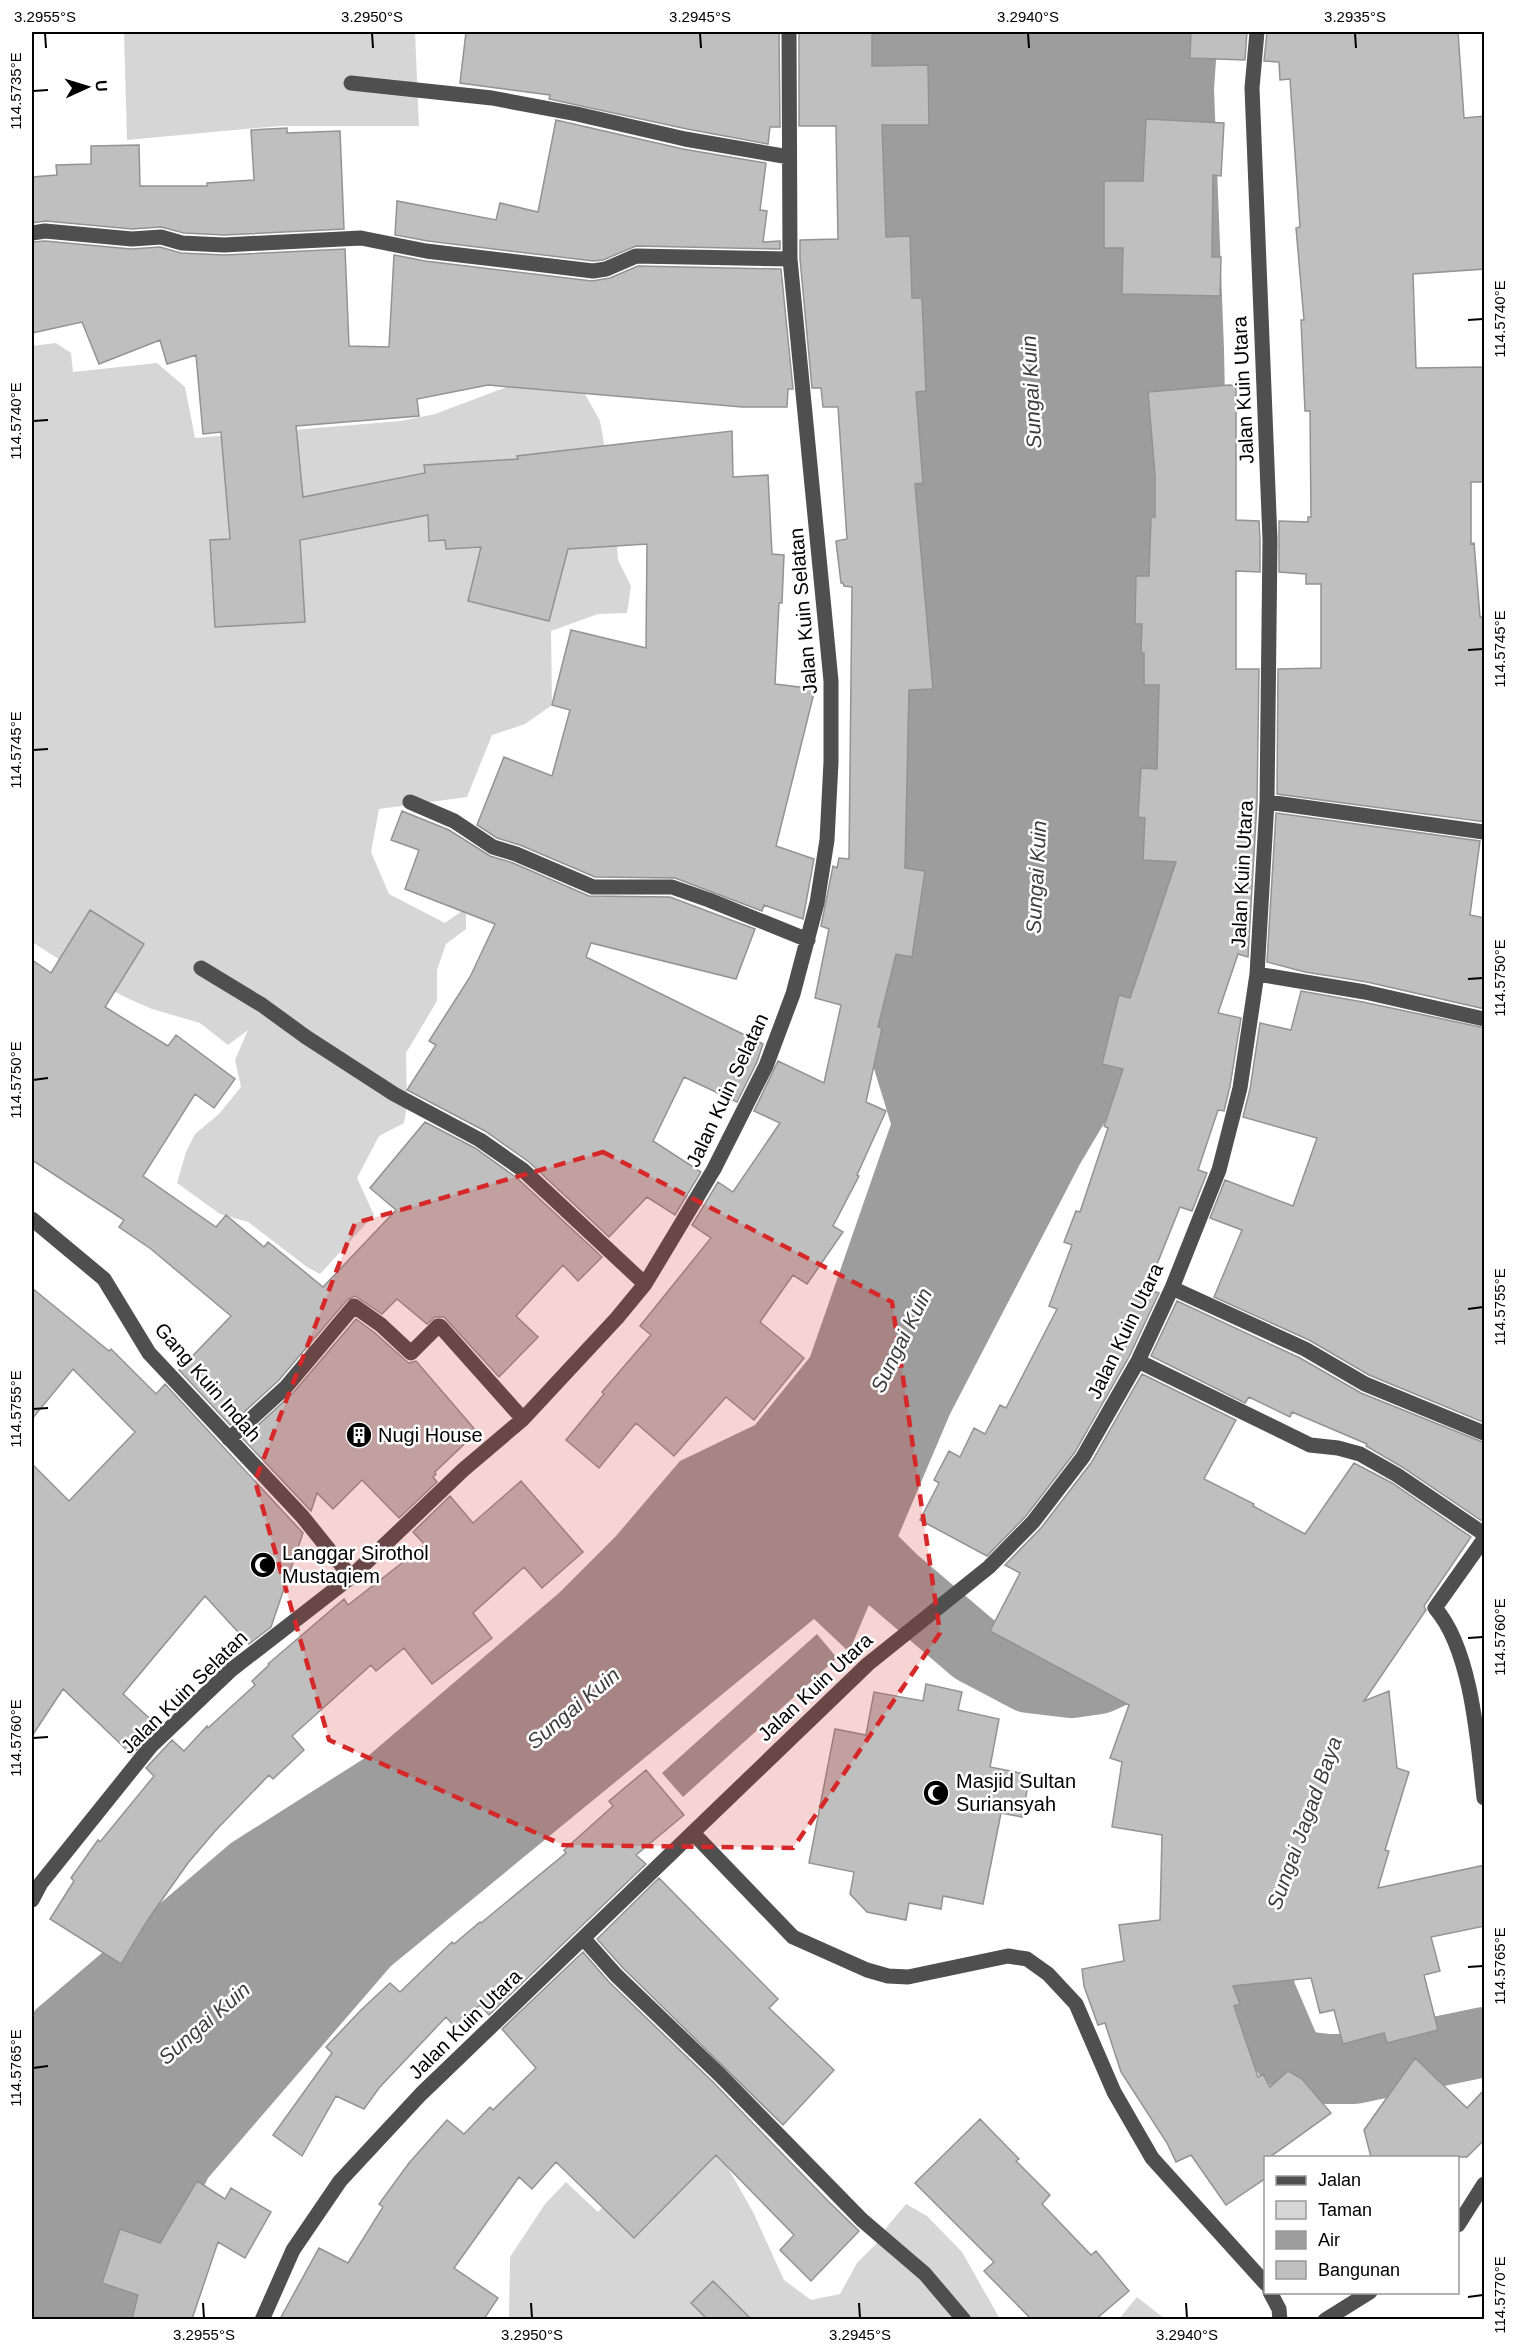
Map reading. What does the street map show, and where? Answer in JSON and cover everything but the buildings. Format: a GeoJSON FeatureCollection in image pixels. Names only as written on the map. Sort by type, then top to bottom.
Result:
{"type":"FeatureCollection","features":[{"type":"Feature","properties":{"kind":"street","name":"Jalan Kuin Selatan"},"geometry":{"type":"LineString","coordinates":[[32,1900],[36,1879],[151,1746],[231,1670],[351,1577],[463,1470],[523,1419],[617,1318],[645,1284],[714,1169],[766,1066],[793,994],[817,903],[827,840],[831,762],[831,681],[790,259],[789,32]]}},
{"type":"Feature","properties":{"kind":"street","name":"Jalan Kuin Utara"},"geometry":{"type":"LineString","coordinates":[[262,2319],[293,2250],[340,2181],[421,2094],[868,1664],[989,1567],[1033,1522],[1083,1457],[1138,1361],[1172,1288],[1219,1170],[1240,1088],[1257,974],[1267,802],[1270,540],[1253,100],[1257,32]]}},
{"type":"Feature","properties":{"kind":"street"},"geometry":{"type":"LineString","coordinates":[[351,83],[492,98],[577,114],[685,139],[789,157]]}},
{"type":"Feature","properties":{"kind":"street"},"geometry":{"type":"LineString","coordinates":[[32,233],[45,231],[132,239],[161,237],[182,243],[224,245],[361,238],[426,251],[593,271],[606,269],[636,256],[790,259]]}},
{"type":"Feature","properties":{"kind":"street"},"geometry":{"type":"LineString","coordinates":[[410,802],[454,822],[494,847],[593,887],[672,887],[808,940]]}},
{"type":"Feature","properties":{"kind":"street"},"geometry":{"type":"LineString","coordinates":[[1267,802],[1485,832]]}},
{"type":"Feature","properties":{"kind":"street"},"geometry":{"type":"LineString","coordinates":[[201,968],[262,1005],[306,1037],[394,1094],[480,1140],[523,1170],[645,1284]]}},
{"type":"Feature","properties":{"kind":"street"},"geometry":{"type":"LineString","coordinates":[[1257,974],[1365,992],[1485,1019]]}},
{"type":"Feature","properties":{"kind":"street","name":"Gang Kuin Indah"},"geometry":{"type":"LineString","coordinates":[[32,1219],[104,1279],[149,1353],[302,1516],[351,1577]]}},
{"type":"Feature","properties":{"kind":"street"},"geometry":{"type":"LineString","coordinates":[[1172,1288],[1305,1349],[1365,1384],[1485,1433]]}},
{"type":"Feature","properties":{"kind":"street"},"geometry":{"type":"LineString","coordinates":[[229,1439],[286,1387],[354,1306],[381,1325],[411,1353],[440,1326],[523,1419]]}},
{"type":"Feature","properties":{"kind":"street"},"geometry":{"type":"LineString","coordinates":[[1138,1361],[1310,1445],[1338,1448],[1360,1454],[1397,1476],[1485,1537],[1435,1608],[1442,1615],[1460,1658],[1472,1700],[1485,1798]]}},
{"type":"Feature","properties":{"kind":"street"},"geometry":{"type":"LineString","coordinates":[[693,1833],[793,1937],[867,1970],[888,1976],[908,1977],[1008,1956],[1027,1959],[1048,1974],[1076,2004],[1114,2092],[1152,2158],[1264,2282]]}},
{"type":"Feature","properties":{"kind":"street"},"geometry":{"type":"LineString","coordinates":[[584,1939],[616,1975],[720,2075],[862,2220],[925,2274],[964,2319]]}},
{"type":"Feature","properties":{"kind":"street"},"geometry":{"type":"LineString","coordinates":[[1459,2223],[1485,2184]]}},
{"type":"Feature","properties":{"kind":"street"},"geometry":{"type":"LineString","coordinates":[[1271,2294],[1279,2309],[1280,2319]]}},
{"type":"Feature","properties":{"kind":"street"},"geometry":{"type":"LineString","coordinates":[[1325,2319],[1367,2294]]}},
{"type":"Feature","properties":{"kind":"highlighted area"},"geometry":{"type":"Polygon","coordinates":[[[603,1152],[892,1302],[940,1633],[793,1848],[563,1845],[329,1740],[255,1481],[355,1223],[603,1152]]]}},
{"type":"Feature","properties":{"kind":"green space"},"geometry":{"type":"Polygon","coordinates":[[[124,32],[415,32],[419,126],[279,126],[127,140],[124,32]]]}},
{"type":"Feature","properties":{"kind":"green space"},"geometry":{"type":"Polygon","coordinates":[[[56,343],[71,353],[73,372],[157,363],[185,387],[195,438],[401,421],[435,414],[512,385],[581,387],[600,421],[614,501],[618,560],[631,586],[627,613],[598,614],[551,631],[552,705],[525,724],[492,735],[467,797],[379,809],[371,852],[389,894],[445,923],[466,908],[466,929],[446,944],[437,970],[437,1001],[406,1053],[407,1105],[404,1123],[379,1136],[357,1178],[374,1215],[320,1274],[307,1267],[248,1222],[220,1214],[177,1183],[186,1152],[195,1134],[219,1114],[241,1087],[235,1060],[248,1030],[228,1045],[200,1023],[152,1009],[129,999],[95,982],[32,942],[32,346],[56,343]]]}},
{"type":"Feature","properties":{"kind":"green space"},"geometry":{"type":"Polygon","coordinates":[[[684,2133],[724,2161],[753,2212],[784,2280],[811,2300],[840,2294],[857,2263],[881,2239],[886,2228],[906,2204],[927,2216],[962,2252],[1000,2319],[509,2320],[510,2257],[545,2204],[566,2182],[598,2212],[622,2186],[684,2133]]]}},
{"type":"Feature","properties":{"kind":"green space"},"geometry":{"type":"Polygon","coordinates":[[[1137,2297],[1165,2319],[1119,2319],[1137,2297]]]}},
{"type":"Feature","properties":{"kind":"water","name":"Sungai Kuin"},"geometry":{"type":"Polygon","coordinates":[[[853,32],[1218,32],[1214,89],[1224,349],[1230,659],[1228,914],[1080,1164],[950,1414],[849,1652],[814,1619],[391,1966],[208,2178],[145,2308],[144,2319],[32,2320],[32,2017],[35,2010],[231,1843],[368,1756],[559,1593],[616,1536],[680,1461],[755,1425],[810,1357],[891,1124],[855,1007],[869,815],[838,233],[853,32]]]}},
{"type":"Feature","properties":{"kind":"water"},"geometry":{"type":"Polygon","coordinates":[[[817,1634],[837,1658],[683,1797],[662,1773],[817,1634]]]}},
{"type":"Feature","properties":{"kind":"waterway","name":"Sungai Jagad Baya"},"geometry":{"type":"LineString","coordinates":[[819,1507],[892,1579],[974,1649],[1029,1678],[1071,1683],[1099,1679],[1121,1669],[1154,1644],[1170,1642]]}},
{"type":"Feature","properties":{"kind":"waterway","name":"Sungai Jagad Baya"},"geometry":{"type":"LineString","coordinates":[[1281,1891],[1262,1934],[1258,1967],[1260,1991],[1286,2052],[1302,2066],[1354,2069],[1484,2042]]}},
{"type":"Feature","properties":{"kind":"place","name":"Nugi House"},"geometry":{"type":"Point","coordinates":[359,1435]}},
{"type":"Feature","properties":{"kind":"place","name":"Langgar Sirothol Mustaqiem"},"geometry":{"type":"Point","coordinates":[263,1565]}},
{"type":"Feature","properties":{"kind":"place","name":"Masjid Sultan Suriansyah"},"geometry":{"type":"Point","coordinates":[936,1793]}}]}
